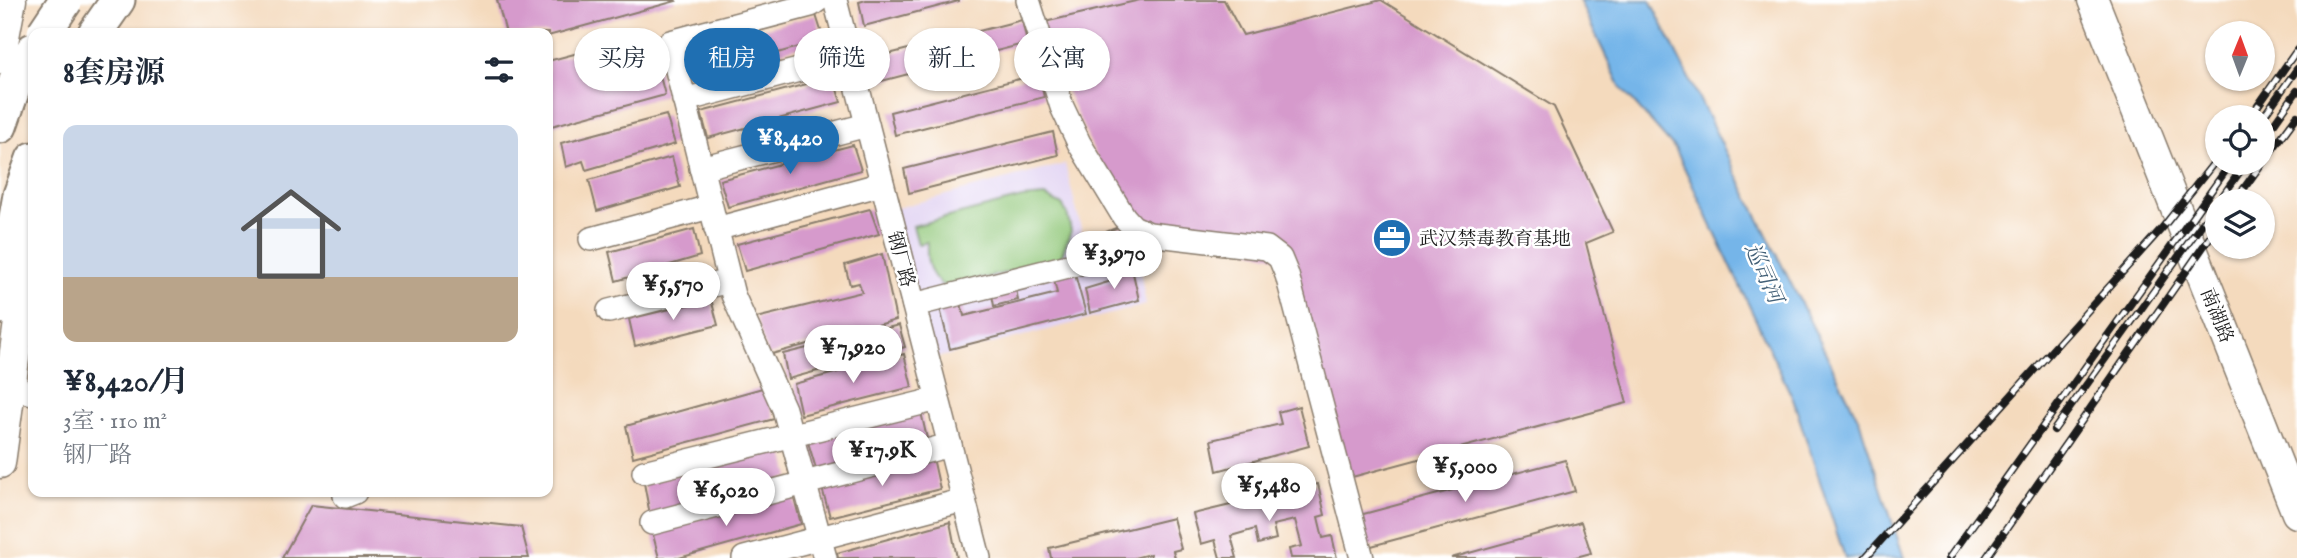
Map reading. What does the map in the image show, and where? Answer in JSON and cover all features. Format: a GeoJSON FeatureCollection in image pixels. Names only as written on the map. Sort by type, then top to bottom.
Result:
{"type":"FeatureCollection","features":[{"type":"Feature","properties":{"kind":"highway"},"geometry":{"type":"LineString","coordinates":[[47,28],[63,0]]}},
{"type":"Feature","properties":{"kind":"highway"},"geometry":{"type":"LineString","coordinates":[[98,28],[118,0]]}},
{"type":"Feature","properties":{"kind":"highway"},"geometry":{"type":"LineString","coordinates":[[0,125],[19,72],[28,58]]}},
{"type":"Feature","properties":{"kind":"highway"},"geometry":{"type":"LineString","coordinates":[[0,307],[20,195],[28,173]]}},
{"type":"Feature","properties":{"kind":"main road"},"geometry":{"type":"LineString","coordinates":[[0,58],[11,0]]}},
{"type":"Feature","properties":{"kind":"main road"},"geometry":{"type":"LineString","coordinates":[[58,28],[63,0]]}},
{"type":"Feature","properties":{"kind":"main road","name":"南湖路"},"geometry":{"type":"LineString","coordinates":[[2092,0],[2296,498]]}},
{"type":"Feature","properties":{"kind":"main road","name":"南湖路"},"geometry":{"type":"LineString","coordinates":[[2106,0],[2296,498]]}},
{"type":"Feature","properties":{"kind":"main road"},"geometry":{"type":"LineString","coordinates":[[0,463],[23,391],[28,304]]}},
{"type":"Feature","properties":{"kind":"street"},"geometry":{"type":"LineString","coordinates":[[818,0],[811,5],[670,42],[729,281],[784,409],[822,548]]}},
{"type":"Feature","properties":{"kind":"street","name":"钢厂路"},"geometry":{"type":"LineString","coordinates":[[835,0],[842,28]]}},
{"type":"Feature","properties":{"kind":"street"},"geometry":{"type":"LineString","coordinates":[[1028,0],[1062,107],[1083,150],[1133,227],[1149,234],[1267,248],[1280,258],[1287,275],[1362,558]]}},
{"type":"Feature","properties":{"kind":"street"},"geometry":{"type":"LineString","coordinates":[[684,100],[794,71]]}},
{"type":"Feature","properties":{"kind":"street","name":"钢厂路"},"geometry":{"type":"LineString","coordinates":[[858,91],[979,558]]}},
{"type":"Feature","properties":{"kind":"street"},"geometry":{"type":"LineString","coordinates":[[701,168],[867,125]]}},
{"type":"Feature","properties":{"kind":"street"},"geometry":{"type":"LineString","coordinates":[[591,240],[882,184]]}},
{"type":"Feature","properties":{"kind":"street"},"geometry":{"type":"LineString","coordinates":[[914,305],[1080,263]]}},
{"type":"Feature","properties":{"kind":"street"},"geometry":{"type":"LineString","coordinates":[[609,311],[729,281]]}},
{"type":"Feature","properties":{"kind":"street"},"geometry":{"type":"LineString","coordinates":[[644,472],[938,399]]}},
{"type":"Feature","properties":{"kind":"street"},"geometry":{"type":"LineString","coordinates":[[652,523],[950,445]]}},
{"type":"Feature","properties":{"kind":"street"},"geometry":{"type":"LineString","coordinates":[[744,558],[822,548],[964,500]]}},
{"type":"Feature","properties":{"kind":"shaded area"},"geometry":{"type":"Polygon","coordinates":[[[1065,164],[1083,236],[1121,226],[1133,227],[1146,305],[928,360],[889,210],[1065,164]]]}},
{"type":"Feature","properties":{"kind":"green space"},"geometry":{"type":"Polygon","coordinates":[[[1045,196],[1062,205],[1067,213],[1071,231],[1062,255],[1055,261],[945,287],[935,278],[928,262],[927,242],[918,244],[913,226],[1022,198],[1045,196]]]}},
{"type":"Feature","properties":{"kind":"water","name":"巡司河"},"geometry":{"type":"Polygon","coordinates":[[[1579,0],[1650,0],[1859,420],[1904,558],[1845,558],[1793,399],[1676,150],[1621,88],[1579,0]]]}},
{"type":"Feature","properties":{"kind":"building"},"geometry":{"type":"Polygon","coordinates":[[[497,0],[676,1],[553,35],[553,28],[505,28],[497,0]]]}},
{"type":"Feature","properties":{"kind":"building","name":"武汉禁毒教育基地"},"geometry":{"type":"Polygon","coordinates":[[[1140,0],[1224,0],[1243,35],[1381,0],[1554,107],[1613,232],[1586,243],[1627,403],[1341,480],[1280,258],[1124,217],[1067,91],[1110,91],[1110,28],[1038,28],[1036,24],[1140,0]]]}},
{"type":"Feature","properties":{"kind":"building"},"geometry":{"type":"Polygon","coordinates":[[[959,1],[864,26],[859,2],[959,1]]]}},
{"type":"Feature","properties":{"kind":"building"},"geometry":{"type":"Polygon","coordinates":[[[816,15],[820,28],[794,28],[794,48],[780,52],[780,28],[767,28],[816,15]]]}},
{"type":"Feature","properties":{"kind":"building"},"geometry":{"type":"Polygon","coordinates":[[[1022,20],[1024,28],[1014,28],[1014,46],[1000,50],[1000,28],[991,28],[1022,20]]]}},
{"type":"Feature","properties":{"kind":"building"},"geometry":{"type":"Polygon","coordinates":[[[904,50],[904,75],[890,79],[890,54],[904,50]]]}},
{"type":"Feature","properties":{"kind":"building"},"geometry":{"type":"Polygon","coordinates":[[[574,54],[574,91],[664,91],[665,95],[553,126],[553,60],[574,54]]]}},
{"type":"Feature","properties":{"kind":"building"},"geometry":{"type":"Polygon","coordinates":[[[1014,80],[1014,91],[1043,91],[1044,97],[895,135],[890,112],[972,91],[1000,91],[1000,84],[1014,80]]]}},
{"type":"Feature","properties":{"kind":"building"},"geometry":{"type":"Polygon","coordinates":[[[794,87],[794,91],[837,91],[841,102],[708,138],[701,112],[794,87]]]}},
{"type":"Feature","properties":{"kind":"building"},"geometry":{"type":"Polygon","coordinates":[[[666,115],[675,144],[586,170],[583,161],[566,167],[561,143],[666,115]]]}},
{"type":"Feature","properties":{"kind":"building"},"geometry":{"type":"Polygon","coordinates":[[[1053,132],[1058,155],[909,193],[904,169],[1053,132]]]}},
{"type":"Feature","properties":{"kind":"building"},"geometry":{"type":"Polygon","coordinates":[[[853,145],[861,170],[728,207],[720,180],[853,145]]]}},
{"type":"Feature","properties":{"kind":"building"},"geometry":{"type":"Polygon","coordinates":[[[672,157],[680,187],[597,211],[589,180],[672,157]]]}},
{"type":"Feature","properties":{"kind":"building"},"geometry":{"type":"Polygon","coordinates":[[[870,209],[879,234],[745,271],[737,244],[870,209]]]}},
{"type":"Feature","properties":{"kind":"building"},"geometry":{"type":"Polygon","coordinates":[[[1121,226],[1135,241],[1092,256],[1085,240],[1121,226]]]}},
{"type":"Feature","properties":{"kind":"building"},"geometry":{"type":"Polygon","coordinates":[[[694,229],[700,256],[616,281],[609,252],[694,229]]]}},
{"type":"Feature","properties":{"kind":"building"},"geometry":{"type":"Polygon","coordinates":[[[882,254],[896,320],[768,355],[756,318],[862,292],[859,283],[850,285],[845,265],[882,254]]]}},
{"type":"Feature","properties":{"kind":"building"},"geometry":{"type":"Polygon","coordinates":[[[1131,264],[1139,300],[1090,313],[1085,289],[1115,280],[1114,270],[1131,264]]]}},
{"type":"Feature","properties":{"kind":"building"},"geometry":{"type":"Polygon","coordinates":[[[1074,271],[1086,314],[950,349],[939,304],[960,299],[964,316],[1057,293],[1053,276],[1074,271]]]}},
{"type":"Feature","properties":{"kind":"building"},"geometry":{"type":"Polygon","coordinates":[[[1015,283],[1018,300],[994,306],[991,289],[1015,283]]]}},
{"type":"Feature","properties":{"kind":"building"},"geometry":{"type":"Polygon","coordinates":[[[711,299],[718,325],[635,346],[629,319],[711,299]]]}},
{"type":"Feature","properties":{"kind":"building"},"geometry":{"type":"Polygon","coordinates":[[[899,325],[905,347],[788,379],[783,354],[899,325]]]}},
{"type":"Feature","properties":{"kind":"building"},"geometry":{"type":"Polygon","coordinates":[[[904,354],[912,387],[801,415],[794,384],[904,354]]]}},
{"type":"Feature","properties":{"kind":"building"},"geometry":{"type":"Polygon","coordinates":[[[766,387],[774,419],[633,457],[626,426],[766,387]]]}},
{"type":"Feature","properties":{"kind":"building"},"geometry":{"type":"Polygon","coordinates":[[[1299,406],[1309,446],[1217,471],[1211,440],[1281,424],[1278,412],[1299,406]]]}},
{"type":"Feature","properties":{"kind":"building"},"geometry":{"type":"Polygon","coordinates":[[[921,412],[928,443],[817,472],[808,442],[921,412]]]}},
{"type":"Feature","properties":{"kind":"building"},"geometry":{"type":"Polygon","coordinates":[[[783,448],[790,477],[650,515],[644,483],[783,448]]]}},
{"type":"Feature","properties":{"kind":"building"},"geometry":{"type":"Polygon","coordinates":[[[933,458],[940,489],[830,517],[822,488],[933,458]]]}},
{"type":"Feature","properties":{"kind":"building"},"geometry":{"type":"Polygon","coordinates":[[[1565,460],[1575,491],[1364,548],[1356,516],[1565,460]]]}},
{"type":"Feature","properties":{"kind":"building"},"geometry":{"type":"Polygon","coordinates":[[[1318,484],[1325,515],[1318,517],[1323,538],[1332,536],[1337,558],[1291,558],[1289,549],[1302,546],[1295,520],[1273,525],[1276,539],[1258,544],[1255,529],[1231,536],[1237,558],[1220,558],[1215,540],[1201,544],[1193,514],[1318,484]]]}},
{"type":"Feature","properties":{"kind":"building"},"geometry":{"type":"Polygon","coordinates":[[[793,494],[801,524],[679,558],[659,558],[652,531],[793,494]]]}},
{"type":"Feature","properties":{"kind":"building"},"geometry":{"type":"Polygon","coordinates":[[[311,505],[521,527],[529,558],[282,558],[311,505]]]}},
{"type":"Feature","properties":{"kind":"building"},"geometry":{"type":"Polygon","coordinates":[[[1173,518],[1181,549],[1173,551],[1175,558],[1151,558],[1150,554],[1134,558],[1051,558],[1049,548],[1173,518]]]}},
{"type":"Feature","properties":{"kind":"building"},"geometry":{"type":"Polygon","coordinates":[[[950,522],[957,558],[838,558],[837,553],[950,522]]]}},
{"type":"Feature","properties":{"kind":"building"},"geometry":{"type":"Polygon","coordinates":[[[1581,522],[1591,553],[1572,558],[1451,558],[1581,522]]]}},
{"type":"Feature","properties":{"kind":"railway"},"geometry":{"type":"LineString","coordinates":[[2258,105],[2297,50]]}},
{"type":"Feature","properties":{"kind":"railway"},"geometry":{"type":"LineString","coordinates":[[2272,105],[2297,69]]}},
{"type":"Feature","properties":{"kind":"railway"},"geometry":{"type":"LineString","coordinates":[[2275,122],[2297,91]]}},
{"type":"Feature","properties":{"kind":"railway"},"geometry":{"type":"LineString","coordinates":[[2275,146],[2297,116]]}},
{"type":"Feature","properties":{"kind":"railway"},"geometry":{"type":"LineString","coordinates":[[1865,558],[2163,227],[2205,174]]}},
{"type":"Feature","properties":{"kind":"railway"},"geometry":{"type":"LineString","coordinates":[[1949,558],[2222,175]]}},
{"type":"Feature","properties":{"kind":"railway"},"geometry":{"type":"LineString","coordinates":[[2228,189],[2237,175]]}},
{"type":"Feature","properties":{"kind":"railway"},"geometry":{"type":"LineString","coordinates":[[2244,189],[2253,175]]}},
{"type":"Feature","properties":{"kind":"railway"},"geometry":{"type":"LineString","coordinates":[[2054,430],[2205,220]]}},
{"type":"Feature","properties":{"kind":"railway"},"geometry":{"type":"LineString","coordinates":[[1986,558],[2205,244]]}},
{"type":"Feature","properties":{"kind":"place","name":"武汉禁毒教育基地"},"geometry":{"type":"Point","coordinates":[1392,238]}}]}
